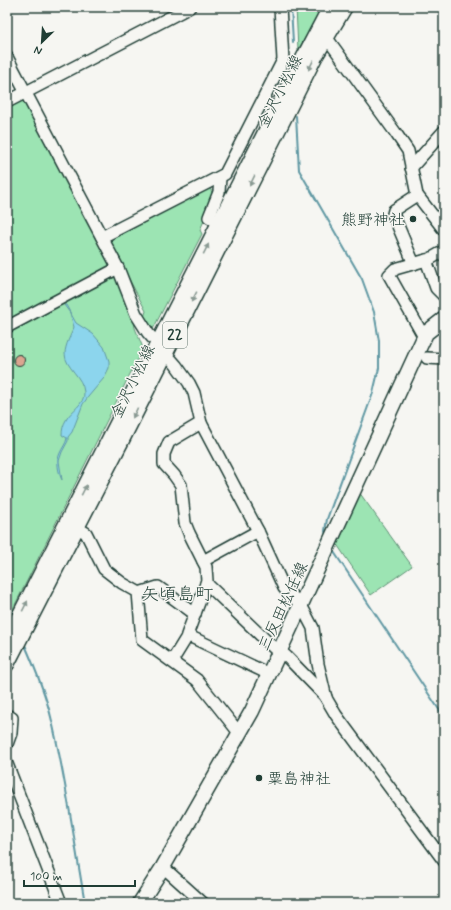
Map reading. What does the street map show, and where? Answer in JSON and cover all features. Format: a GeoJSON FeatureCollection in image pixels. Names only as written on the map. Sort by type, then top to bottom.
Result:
{"type":"FeatureCollection","features":[{"type":"Feature","properties":{"kind":"main road","name":"金沢小松線"},"geometry":{"type":"LineString","coordinates":[[7,664],[122,440],[161,349],[219,223],[330,7]]}},
{"type":"Feature","properties":{"kind":"main road","name":"金沢小松線"},"geometry":{"type":"LineString","coordinates":[[7,640],[161,349],[212,263],[264,156],[315,57],[345,7]]}},
{"type":"Feature","properties":{"kind":"main road","name":"三反田松任線"},"geometry":{"type":"LineString","coordinates":[[140,903],[163,867],[252,712],[424,336],[444,319]]}},
{"type":"Feature","properties":{"kind":"street"},"geometry":{"type":"LineString","coordinates":[[7,102],[190,7]]}},
{"type":"Feature","properties":{"kind":"street"},"geometry":{"type":"LineString","coordinates":[[102,237],[226,174],[283,60],[280,7]]}},
{"type":"Feature","properties":{"kind":"street"},"geometry":{"type":"LineString","coordinates":[[327,38],[408,151],[417,195],[443,225]]}},
{"type":"Feature","properties":{"kind":"street"},"geometry":{"type":"LineString","coordinates":[[7,57],[118,268],[136,314],[148,333],[188,382],[194,393],[201,423],[258,531],[284,588],[301,605],[313,628],[318,664],[326,698]]}},
{"type":"Feature","properties":{"kind":"street"},"geometry":{"type":"LineString","coordinates":[[411,168],[444,131]]}},
{"type":"Feature","properties":{"kind":"street"},"geometry":{"type":"LineString","coordinates":[[219,223],[209,217],[219,192],[220,178]]}},
{"type":"Feature","properties":{"kind":"street"},"geometry":{"type":"LineString","coordinates":[[414,264],[393,214],[394,210],[417,195]]}},
{"type":"Feature","properties":{"kind":"street"},"geometry":{"type":"LineString","coordinates":[[424,336],[389,275],[395,269],[426,260],[444,251]]}},
{"type":"Feature","properties":{"kind":"street"},"geometry":{"type":"LineString","coordinates":[[426,260],[436,288],[444,296]]}},
{"type":"Feature","properties":{"kind":"street"},"geometry":{"type":"LineString","coordinates":[[7,327],[118,268]]}},
{"type":"Feature","properties":{"kind":"street"},"geometry":{"type":"LineString","coordinates":[[427,358],[444,359]]}},
{"type":"Feature","properties":{"kind":"street"},"geometry":{"type":"LineString","coordinates":[[172,661],[188,636],[187,635],[194,614],[206,583],[206,567],[185,523],[181,485],[164,464],[164,454],[169,442],[201,423]]}},
{"type":"Feature","properties":{"kind":"street"},"geometry":{"type":"LineString","coordinates":[[76,527],[86,533],[104,569],[122,583],[139,593]]}},
{"type":"Feature","properties":{"kind":"street"},"geometry":{"type":"LineString","coordinates":[[203,561],[258,531]]}},
{"type":"Feature","properties":{"kind":"street"},"geometry":{"type":"LineString","coordinates":[[206,583],[279,652],[287,657],[326,698],[336,715],[444,861]]}},
{"type":"Feature","properties":{"kind":"street"},"geometry":{"type":"LineString","coordinates":[[139,593],[158,587],[194,614]]}},
{"type":"Feature","properties":{"kind":"street"},"geometry":{"type":"LineString","coordinates":[[139,593],[142,640],[197,680],[240,734]]}},
{"type":"Feature","properties":{"kind":"street"},"geometry":{"type":"LineString","coordinates":[[188,636],[269,674]]}},
{"type":"Feature","properties":{"kind":"street"},"geometry":{"type":"LineString","coordinates":[[7,715],[12,718],[11,733],[7,744]]}},
{"type":"Feature","properties":{"kind":"street"},"geometry":{"type":"LineString","coordinates":[[7,764],[61,903]]}},
{"type":"Feature","properties":{"kind":"street"},"geometry":{"type":"LineString","coordinates":[[163,867],[203,903]]}},
{"type":"Feature","properties":{"kind":"green space"},"geometry":{"type":"Polygon","coordinates":[[[296,7],[323,7],[298,50],[296,7]]]}},
{"type":"Feature","properties":{"kind":"green space"},"geometry":{"type":"Polygon","coordinates":[[[22,98],[109,260],[132,308],[135,328],[143,348],[7,621],[7,106],[22,98]]]}},
{"type":"Feature","properties":{"kind":"green space"},"geometry":{"type":"Polygon","coordinates":[[[210,188],[214,197],[200,230],[202,234],[150,335],[144,317],[146,311],[109,241],[210,188]]]}},
{"type":"Feature","properties":{"kind":"green space"},"geometry":{"type":"Polygon","coordinates":[[[359,492],[412,566],[371,595],[336,543],[359,492]]]}},
{"type":"Feature","properties":{"kind":"water"},"geometry":{"type":"Polygon","coordinates":[[[64,305],[66,305],[76,323],[93,334],[104,347],[109,361],[109,368],[104,378],[83,404],[72,432],[68,437],[68,441],[59,461],[62,480],[59,474],[58,463],[59,456],[67,438],[62,435],[63,428],[68,416],[80,404],[84,397],[81,382],[66,359],[66,347],[74,327],[70,313],[64,305]]]}},
{"type":"Feature","properties":{"kind":"building"},"geometry":{"type":"Polygon","coordinates":[[[17,355],[21,355],[23,356],[23,364],[17,365],[14,362],[14,358],[17,355]]]}},
{"type":"Feature","properties":{"kind":"waterway"},"geometry":{"type":"LineString","coordinates":[[291,7],[293,42]]}},
{"type":"Feature","properties":{"kind":"waterway"},"geometry":{"type":"LineString","coordinates":[[296,116],[299,170],[362,279],[374,312],[379,341],[379,368],[373,393],[327,519],[325,531],[326,536]]}},
{"type":"Feature","properties":{"kind":"waterway"},"geometry":{"type":"LineString","coordinates":[[332,549],[444,717]]}},
{"type":"Feature","properties":{"kind":"waterway"},"geometry":{"type":"LineString","coordinates":[[7,597],[12,612]]}},
{"type":"Feature","properties":{"kind":"waterway"},"geometry":{"type":"LineString","coordinates":[[25,645],[49,708],[65,786],[85,903]]}},
{"type":"Feature","properties":{"kind":"place","name":"熊野神社"},"geometry":{"type":"Point","coordinates":[413,219]}},
{"type":"Feature","properties":{"kind":"place","name":"粟島神社"},"geometry":{"type":"Point","coordinates":[259,778]}},
{"type":"Feature","properties":{"kind":"district","name":"矢頃島町"},"geometry":{"type":"Point","coordinates":[177,594]}}]}
